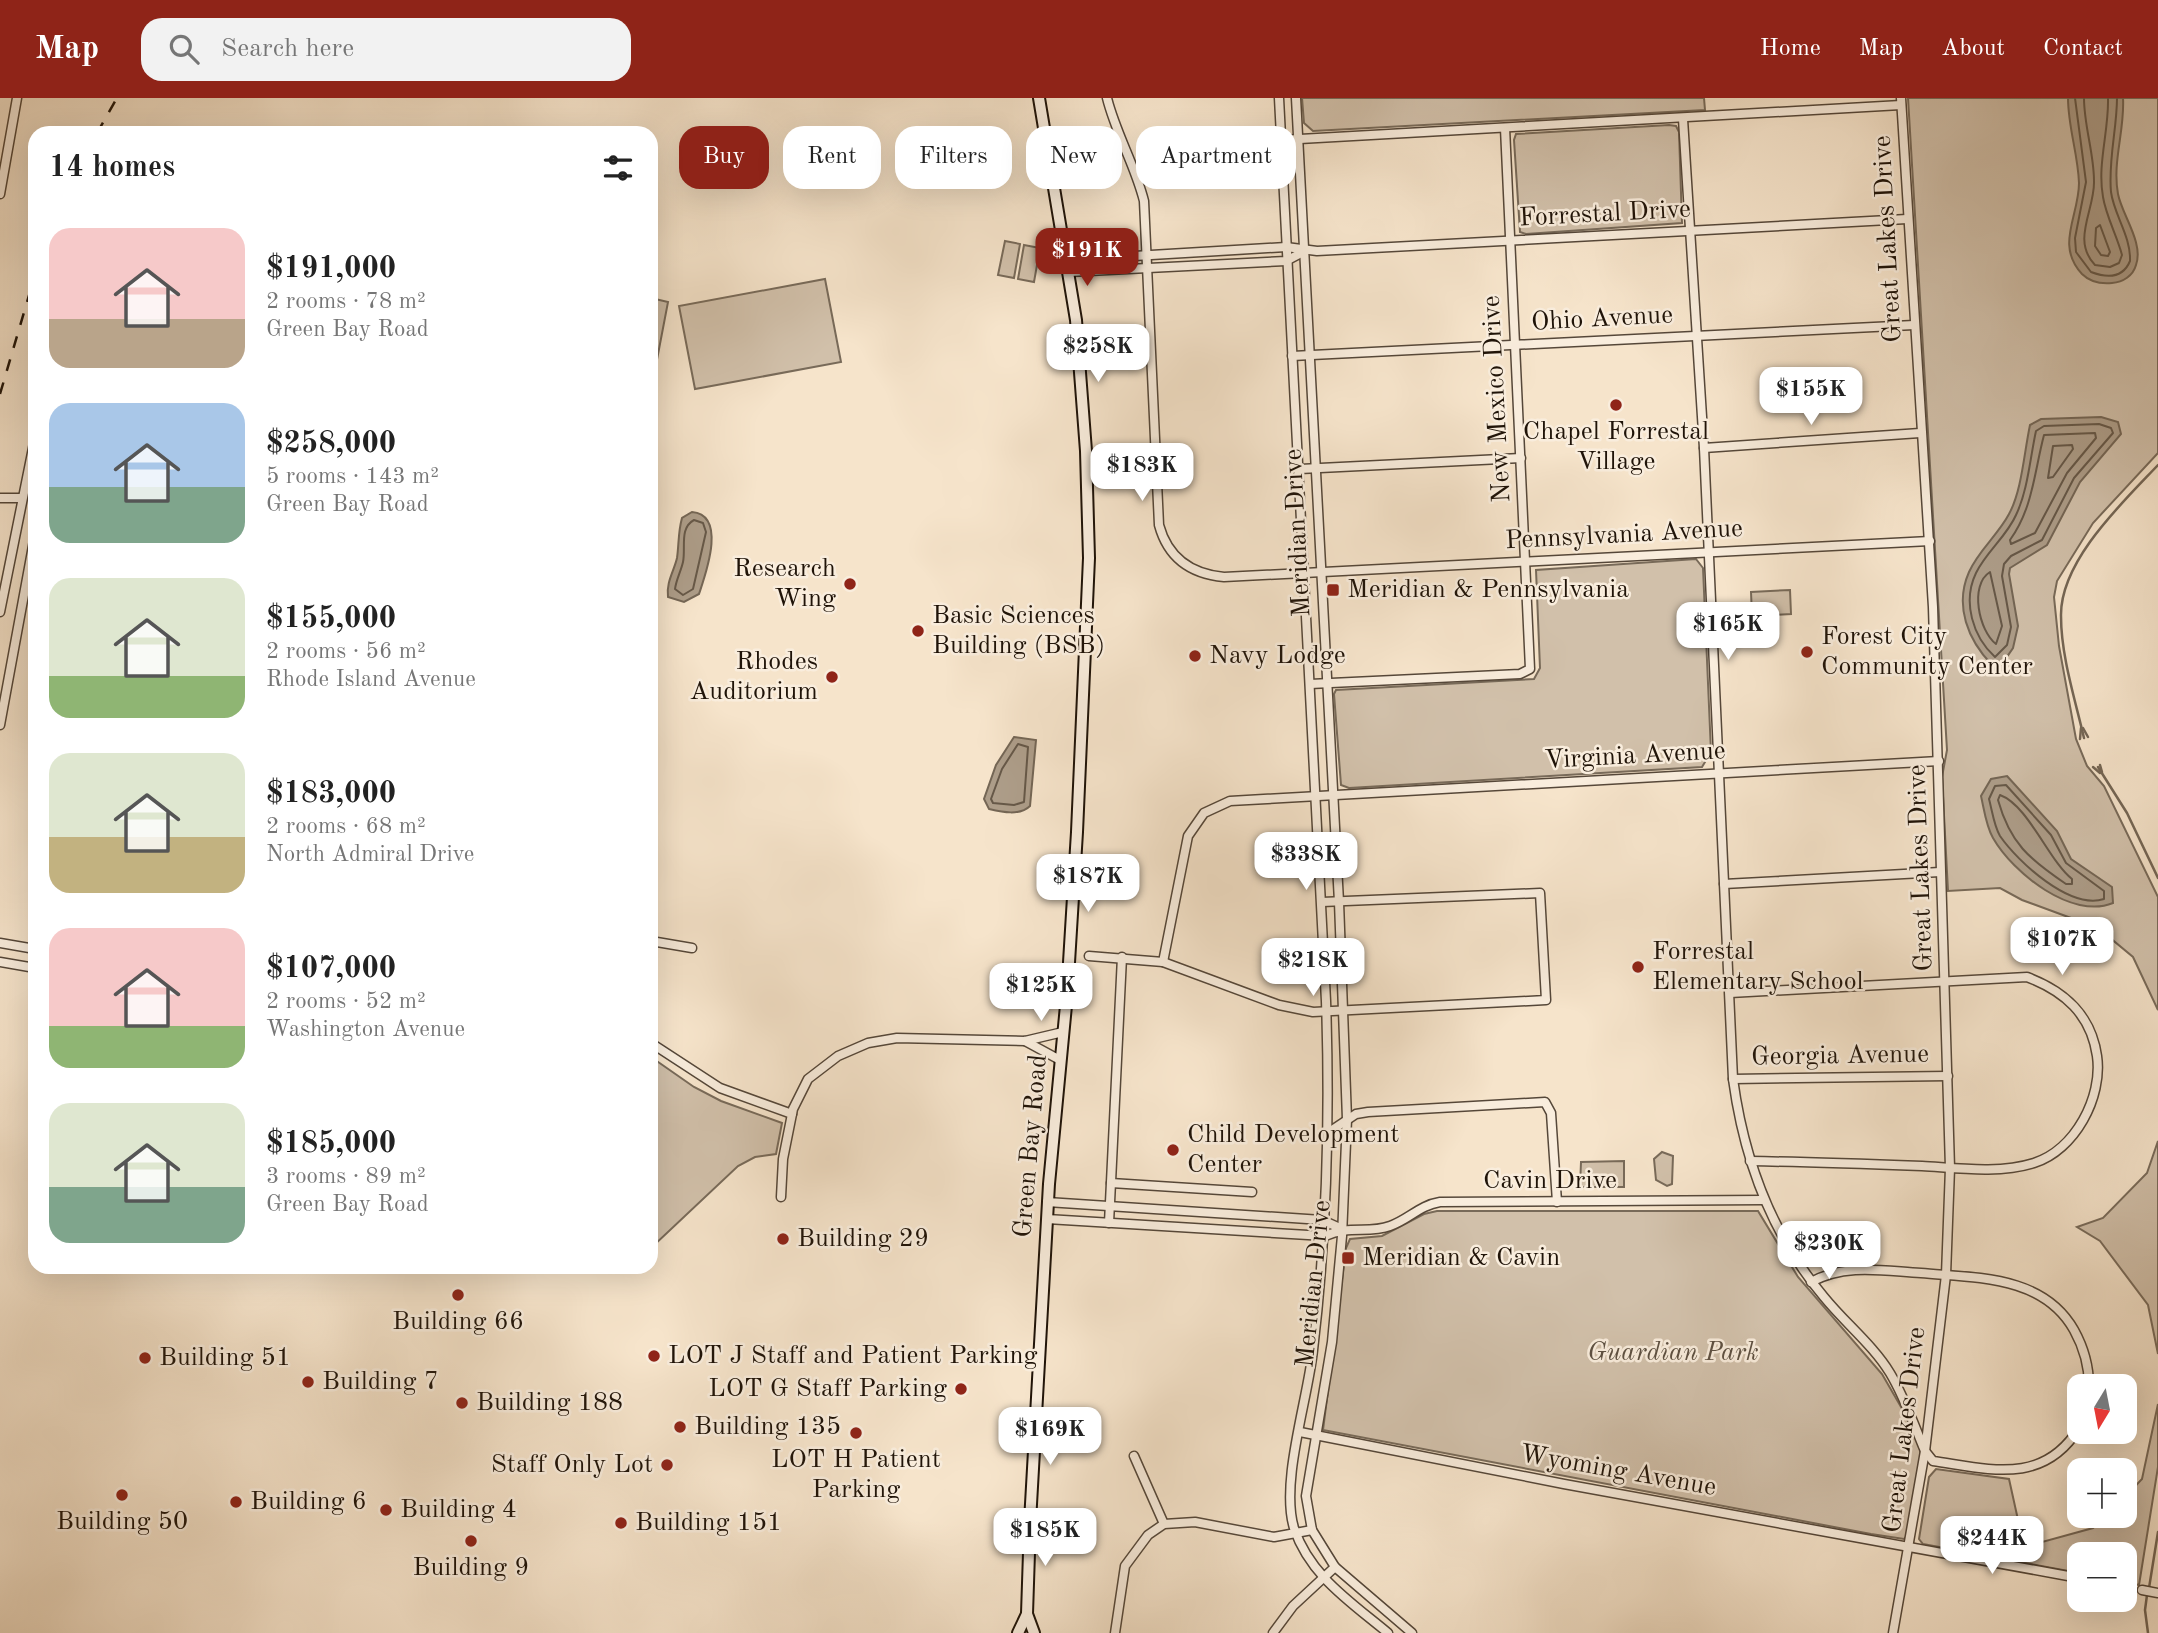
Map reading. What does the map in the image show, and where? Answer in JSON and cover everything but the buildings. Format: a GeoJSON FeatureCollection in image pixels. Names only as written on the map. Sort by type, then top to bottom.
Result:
{"type":"FeatureCollection","features":[{"type":"Feature","properties":{"kind":"main road","name":"Green Bay Road"},"geometry":{"type":"LineString","coordinates":[[1018,1633],[1027,1614],[1046,1219],[1077,832],[1089,558],[1083,393],[1068,266],[1039,98]]}},
{"type":"Feature","properties":{"kind":"main road","name":"Green Bay Road"},"geometry":{"type":"LineString","coordinates":[[1027,1614],[1034,1633]]}},
{"type":"Feature","properties":{"kind":"street"},"geometry":{"type":"LineString","coordinates":[[0,194],[17,98]]}},
{"type":"Feature","properties":{"kind":"street","name":"Pennsylvania Avenue"},"geometry":{"type":"LineString","coordinates":[[1107,98],[1118,136],[1138,178],[1144,201],[1156,499],[1163,541],[1187,567],[1207,575],[1304,575],[1930,541]]}},
{"type":"Feature","properties":{"kind":"street","name":"Meridian Drive"},"geometry":{"type":"LineString","coordinates":[[1279,98],[1281,126]]}},
{"type":"Feature","properties":{"kind":"street","name":"Meridian Drive"},"geometry":{"type":"LineString","coordinates":[[1296,98],[1334,794],[1347,1119],[1342,1229],[1332,1342],[1306,1496],[1312,1531],[1335,1567],[1412,1633]]}},
{"type":"Feature","properties":{"kind":"street"},"geometry":{"type":"LineString","coordinates":[[1298,138],[1683,119],[1901,101]]}},
{"type":"Feature","properties":{"kind":"street","name":"Great Lakes Drive"},"geometry":{"type":"LineString","coordinates":[[1894,1633],[1911,1546],[1925,1451],[1946,1275],[1950,1168],[1930,541],[1920,433],[1901,101]]}},
{"type":"Feature","properties":{"kind":"street"},"geometry":{"type":"LineString","coordinates":[[1683,119],[1704,448],[1733,1079],[1750,1161],[1764,1200],[1791,1253],[1811,1282],[1889,1371],[1925,1451],[1933,1461],[2014,1471],[2034,1467],[2063,1450],[2067,1444]]}},
{"type":"Feature","properties":{"kind":"street","name":"New Mexico Drive"},"geometry":{"type":"LineString","coordinates":[[1327,683],[1520,674],[1530,669],[1505,128]]}},
{"type":"Feature","properties":{"kind":"street","name":"Meridian Drive"},"geometry":{"type":"LineString","coordinates":[[1284,189],[1322,902],[1329,1132],[1325,1237],[1313,1353],[1290,1494],[1297,1534],[1305,1553],[1323,1579],[1388,1633]]}},
{"type":"Feature","properties":{"kind":"street","name":"Forrestal Drive"},"geometry":{"type":"LineString","coordinates":[[1068,266],[1146,254],[1286,247],[1305,251],[1907,219]]}},
{"type":"Feature","properties":{"kind":"street","name":"Forrestal Drive"},"geometry":{"type":"LineString","coordinates":[[1068,266],[1147,268],[1286,261],[1305,251]]}},
{"type":"Feature","properties":{"kind":"street","name":"Ohio Avenue"},"geometry":{"type":"LineString","coordinates":[[1292,356],[1914,325]]}},
{"type":"Feature","properties":{"kind":"street"},"geometry":{"type":"LineString","coordinates":[[1704,448],[1920,433]]}},
{"type":"Feature","properties":{"kind":"street"},"geometry":{"type":"LineString","coordinates":[[1300,469],[1521,458]]}},
{"type":"Feature","properties":{"kind":"street"},"geometry":{"type":"LineString","coordinates":[[0,612],[28,468]]}},
{"type":"Feature","properties":{"kind":"street"},"geometry":{"type":"LineString","coordinates":[[0,498],[21,498]]}},
{"type":"Feature","properties":{"kind":"street"},"geometry":{"type":"LineString","coordinates":[[0,725],[28,573]]}},
{"type":"Feature","properties":{"kind":"street"},"geometry":{"type":"LineString","coordinates":[[1310,684],[1327,683]]}},
{"type":"Feature","properties":{"kind":"street","name":"Virginia Avenue"},"geometry":{"type":"LineString","coordinates":[[1163,962],[1182,854],[1192,827],[1204,813],[1230,800],[1939,761]]}},
{"type":"Feature","properties":{"kind":"street"},"geometry":{"type":"LineString","coordinates":[[1724,884],[1940,872]]}},
{"type":"Feature","properties":{"kind":"street"},"geometry":{"type":"LineString","coordinates":[[1089,956],[1163,962],[1279,1005],[1327,1012],[1546,1000],[1540,893],[1322,902]]}},
{"type":"Feature","properties":{"kind":"street"},"geometry":{"type":"LineString","coordinates":[[658,942],[692,948]]}},
{"type":"Feature","properties":{"kind":"street"},"geometry":{"type":"LineString","coordinates":[[0,943],[28,948]]}},
{"type":"Feature","properties":{"kind":"street"},"geometry":{"type":"LineString","coordinates":[[1109,1223],[1122,957]]}},
{"type":"Feature","properties":{"kind":"street"},"geometry":{"type":"LineString","coordinates":[[0,962],[28,967]]}},
{"type":"Feature","properties":{"kind":"street"},"geometry":{"type":"LineString","coordinates":[[1730,993],[2026,977],[2049,985],[2066,996],[2082,1014],[2091,1032],[2098,1072],[2084,1119],[2054,1151],[2036,1163],[2009,1168],[1950,1168],[1750,1161]]}},
{"type":"Feature","properties":{"kind":"street"},"geometry":{"type":"LineString","coordinates":[[781,1197],[783,1159],[792,1114],[799,1093],[821,1066],[868,1044],[897,1038],[1025,1041],[1063,1032]]}},
{"type":"Feature","properties":{"kind":"street"},"geometry":{"type":"LineString","coordinates":[[1025,1041],[1060,1060]]}},
{"type":"Feature","properties":{"kind":"street"},"geometry":{"type":"LineString","coordinates":[[658,1048],[711,1084],[751,1102],[792,1114]]}},
{"type":"Feature","properties":{"kind":"street","name":"Georgia Avenue"},"geometry":{"type":"LineString","coordinates":[[1733,1079],[1948,1076]]}},
{"type":"Feature","properties":{"kind":"street"},"geometry":{"type":"LineString","coordinates":[[1329,1132],[1347,1119],[1367,1112],[1545,1102],[1551,1113],[1557,1202]]}},
{"type":"Feature","properties":{"kind":"street"},"geometry":{"type":"LineString","coordinates":[[1111,1183],[1252,1192]]}},
{"type":"Feature","properties":{"kind":"street","name":"Cavin Drive"},"geometry":{"type":"LineString","coordinates":[[1046,1219],[1325,1237],[1342,1229],[1389,1227],[1423,1207],[1440,1202],[1764,1200]]}},
{"type":"Feature","properties":{"kind":"street"},"geometry":{"type":"LineString","coordinates":[[1047,1202],[1326,1220],[1342,1229]]}},
{"type":"Feature","properties":{"kind":"street"},"geometry":{"type":"LineString","coordinates":[[1811,1282],[1853,1269],[2001,1281],[2029,1289],[2050,1302],[2070,1324],[2080,1341],[2088,1374]]}},
{"type":"Feature","properties":{"kind":"street","name":"Wyoming Avenue"},"geometry":{"type":"LineString","coordinates":[[1300,1432],[1564,1484],[2067,1576]]}},
{"type":"Feature","properties":{"kind":"street"},"geometry":{"type":"LineString","coordinates":[[1133,1456],[1164,1524]]}},
{"type":"Feature","properties":{"kind":"street"},"geometry":{"type":"LineString","coordinates":[[1115,1633],[1125,1566],[1148,1535],[1164,1524],[1195,1522],[1274,1537],[1312,1531]]}},
{"type":"Feature","properties":{"kind":"street"},"geometry":{"type":"LineString","coordinates":[[1273,1633],[1293,1606],[1335,1567]]}},
{"type":"Feature","properties":{"kind":"street"},"geometry":{"type":"LineString","coordinates":[[2141,1590],[2158,1593]]}},
{"type":"Feature","properties":{"kind":"green space"},"geometry":{"type":"Polygon","coordinates":[[[1302,98],[1704,98],[1705,110],[1313,131],[1304,123],[1302,98]]]}},
{"type":"Feature","properties":{"kind":"green space"},"geometry":{"type":"Polygon","coordinates":[[[1908,98],[2158,98],[2158,453],[2093,523],[2057,581],[2054,597],[2059,646],[2076,739],[2087,766],[2104,786],[2158,897],[2158,1010],[2133,957],[2098,928],[2022,900],[2000,888],[1948,891],[1942,777],[1947,750],[1908,98]]]}},
{"type":"Feature","properties":{"kind":"green space"},"geometry":{"type":"Polygon","coordinates":[[[1676,126],[1679,132],[1682,223],[1526,234],[1520,232],[1514,140],[1516,134],[1676,126]]]}},
{"type":"Feature","properties":{"kind":"green space"},"geometry":{"type":"Polygon","coordinates":[[[1005,241],[1020,244],[1014,278],[998,275],[1005,241]]]}},
{"type":"Feature","properties":{"kind":"green space"},"geometry":{"type":"Polygon","coordinates":[[[1024,245],[1040,248],[1034,282],[1018,279],[1024,245]]]}},
{"type":"Feature","properties":{"kind":"green space"},"geometry":{"type":"Polygon","coordinates":[[[825,279],[841,362],[695,389],[679,306],[825,279]]]}},
{"type":"Feature","properties":{"kind":"green space"},"geometry":{"type":"Polygon","coordinates":[[[658,300],[668,302],[658,354],[658,300]]]}},
{"type":"Feature","properties":{"kind":"green space"},"geometry":{"type":"Polygon","coordinates":[[[1696,559],[1703,568],[1711,752],[1702,767],[1349,788],[1341,785],[1334,694],[1336,690],[1534,679],[1540,668],[1536,570],[1696,559]]]}},
{"type":"Feature","properties":{"kind":"green space"},"geometry":{"type":"Polygon","coordinates":[[[1790,590],[1791,614],[1752,616],[1751,592],[1790,590]]]}},
{"type":"Feature","properties":{"kind":"green space"},"geometry":{"type":"Polygon","coordinates":[[[658,1062],[694,1087],[721,1101],[782,1123],[776,1154],[755,1157],[738,1166],[658,1241],[658,1062]]]}},
{"type":"Feature","properties":{"kind":"green space"},"geometry":{"type":"Polygon","coordinates":[[[2158,1141],[2158,1354],[2148,1305],[2100,1241],[2077,1227],[2103,1218],[2147,1173],[2158,1141]]]}},
{"type":"Feature","properties":{"kind":"green space"},"geometry":{"type":"Polygon","coordinates":[[[1662,1152],[1673,1156],[1672,1184],[1667,1186],[1656,1180],[1654,1159],[1662,1152]]]}},
{"type":"Feature","properties":{"kind":"green space"},"geometry":{"type":"Polygon","coordinates":[[[1624,1161],[1624,1187],[1580,1187],[1581,1162],[1624,1161]]]}},
{"type":"Feature","properties":{"kind":"green space","name":"Guardian Park"},"geometry":{"type":"Polygon","coordinates":[[[1437,1211],[1758,1211],[1798,1277],[1882,1374],[1923,1445],[1908,1535],[1904,1539],[1871,1534],[1323,1430],[1346,1248],[1350,1239],[1382,1236],[1424,1214],[1437,1211]]]}},
{"type":"Feature","properties":{"kind":"green space"},"geometry":{"type":"Polygon","coordinates":[[[2158,1404],[2158,1467],[2139,1585],[2137,1542],[2067,1542],[2067,1571],[1923,1544],[1919,1539],[1929,1477],[1936,1469],[2009,1479],[2024,1547],[2093,1528],[2137,1528],[2137,1484],[2142,1479],[2158,1404]]]}},
{"type":"Feature","properties":{"kind":"water"},"geometry":{"type":"Polygon","coordinates":[[[2068,98],[2123,98],[2117,158],[2118,194],[2135,238],[2138,256],[2133,272],[2124,280],[2108,283],[2092,281],[2082,274],[2070,252],[2070,230],[2079,183],[2068,98]]]}},
{"type":"Feature","properties":{"kind":"water"},"geometry":{"type":"Polygon","coordinates":[[[2101,417],[2118,422],[2121,434],[2080,482],[2047,545],[2010,568],[2018,626],[2013,648],[2002,664],[1992,665],[1970,634],[1963,610],[1963,597],[1973,564],[2004,522],[2013,504],[2020,483],[2030,425],[2041,419],[2101,417]]]}},
{"type":"Feature","properties":{"kind":"water"},"geometry":{"type":"Polygon","coordinates":[[[692,512],[703,516],[709,523],[711,546],[699,594],[684,602],[668,597],[668,586],[677,558],[682,518],[692,512]]]}},
{"type":"Feature","properties":{"kind":"water"},"geometry":{"type":"Polygon","coordinates":[[[1014,737],[1036,740],[1030,806],[1016,812],[989,809],[984,799],[996,765],[1014,737]]]}},
{"type":"Feature","properties":{"kind":"water"},"geometry":{"type":"Polygon","coordinates":[[[2007,776],[2057,831],[2071,859],[2112,887],[2113,903],[2097,907],[2062,899],[2029,878],[2002,852],[1989,828],[1981,796],[1991,779],[2007,776]]]}},
{"type":"Feature","properties":{"kind":"waterway"},"geometry":{"type":"LineString","coordinates":[[2084,738],[2063,646],[2063,595],[2071,574],[2096,534],[2158,465]]}},
{"type":"Feature","properties":{"kind":"waterway"},"geometry":{"type":"LineString","coordinates":[[2080,739],[2081,728]]}},
{"type":"Feature","properties":{"kind":"waterway"},"geometry":{"type":"LineString","coordinates":[[2083,728],[2088,737]]}},
{"type":"Feature","properties":{"kind":"waterway"},"geometry":{"type":"LineString","coordinates":[[2100,765],[2102,772]]}},
{"type":"Feature","properties":{"kind":"waterway"},"geometry":{"type":"LineString","coordinates":[[2093,767],[2100,773]]}},
{"type":"Feature","properties":{"kind":"waterway"},"geometry":{"type":"LineString","coordinates":[[2098,767],[2127,813],[2158,878]]}},
{"type":"Feature","properties":{"kind":"waterway"},"geometry":{"type":"LineString","coordinates":[[2149,1588],[2158,1532]]}},
{"type":"Feature","properties":{"kind":"waterway"},"geometry":{"type":"LineString","coordinates":[[2147,1595],[2145,1610],[2148,1633]]}},
{"type":"Feature","properties":{"kind":"railway"},"geometry":{"type":"LineString","coordinates":[[101,126],[117,98]]}},
{"type":"Feature","properties":{"kind":"railway"},"geometry":{"type":"LineString","coordinates":[[0,394],[28,299]]}},
{"type":"Feature","properties":{"kind":"place","name":"Chapel Forrestal Village"},"geometry":{"type":"Point","coordinates":[1616,405]}},
{"type":"Feature","properties":{"kind":"place","name":"Research Wing"},"geometry":{"type":"Point","coordinates":[850,584]}},
{"type":"Feature","properties":{"kind":"place","name":"Meridian & Pennsylvania"},"geometry":{"type":"Point","coordinates":[1333,590]}},
{"type":"Feature","properties":{"kind":"place","name":"Basic Sciences Building (BSB)"},"geometry":{"type":"Point","coordinates":[918,631]}},
{"type":"Feature","properties":{"kind":"place","name":"Forest City Community Center"},"geometry":{"type":"Point","coordinates":[1807,652]}},
{"type":"Feature","properties":{"kind":"place","name":"Navy Lodge"},"geometry":{"type":"Point","coordinates":[1195,656]}},
{"type":"Feature","properties":{"kind":"place","name":"Rhodes Auditorium"},"geometry":{"type":"Point","coordinates":[832,677]}},
{"type":"Feature","properties":{"kind":"place","name":"Forrestal Elementary School"},"geometry":{"type":"Point","coordinates":[1638,967]}},
{"type":"Feature","properties":{"kind":"place","name":"Child Development Center"},"geometry":{"type":"Point","coordinates":[1173,1150]}},
{"type":"Feature","properties":{"kind":"place","name":"Building 29"},"geometry":{"type":"Point","coordinates":[783,1239]}},
{"type":"Feature","properties":{"kind":"place","name":"Meridian & Cavin"},"geometry":{"type":"Point","coordinates":[1348,1258]}},
{"type":"Feature","properties":{"kind":"place","name":"Building 66"},"geometry":{"type":"Point","coordinates":[458,1295]}},
{"type":"Feature","properties":{"kind":"place","name":"LOT J Staff and Patient Parking"},"geometry":{"type":"Point","coordinates":[654,1356]}},
{"type":"Feature","properties":{"kind":"place","name":"Building 51"},"geometry":{"type":"Point","coordinates":[145,1358]}},
{"type":"Feature","properties":{"kind":"place","name":"Building 7"},"geometry":{"type":"Point","coordinates":[308,1382]}},
{"type":"Feature","properties":{"kind":"place","name":"LOT G Staff Parking"},"geometry":{"type":"Point","coordinates":[961,1389]}},
{"type":"Feature","properties":{"kind":"place","name":"Building 188"},"geometry":{"type":"Point","coordinates":[462,1403]}},
{"type":"Feature","properties":{"kind":"place","name":"Building 135"},"geometry":{"type":"Point","coordinates":[680,1427]}},
{"type":"Feature","properties":{"kind":"place","name":"LOT H Patient Parking"},"geometry":{"type":"Point","coordinates":[856,1433]}},
{"type":"Feature","properties":{"kind":"place","name":"Staff Only Lot"},"geometry":{"type":"Point","coordinates":[667,1465]}},
{"type":"Feature","properties":{"kind":"place","name":"Building 50"},"geometry":{"type":"Point","coordinates":[122,1495]}},
{"type":"Feature","properties":{"kind":"place","name":"Building 6"},"geometry":{"type":"Point","coordinates":[236,1502]}},
{"type":"Feature","properties":{"kind":"place","name":"Building 4"},"geometry":{"type":"Point","coordinates":[386,1510]}},
{"type":"Feature","properties":{"kind":"place","name":"Building 151"},"geometry":{"type":"Point","coordinates":[621,1523]}},
{"type":"Feature","properties":{"kind":"place","name":"Building 9"},"geometry":{"type":"Point","coordinates":[471,1541]}}]}
